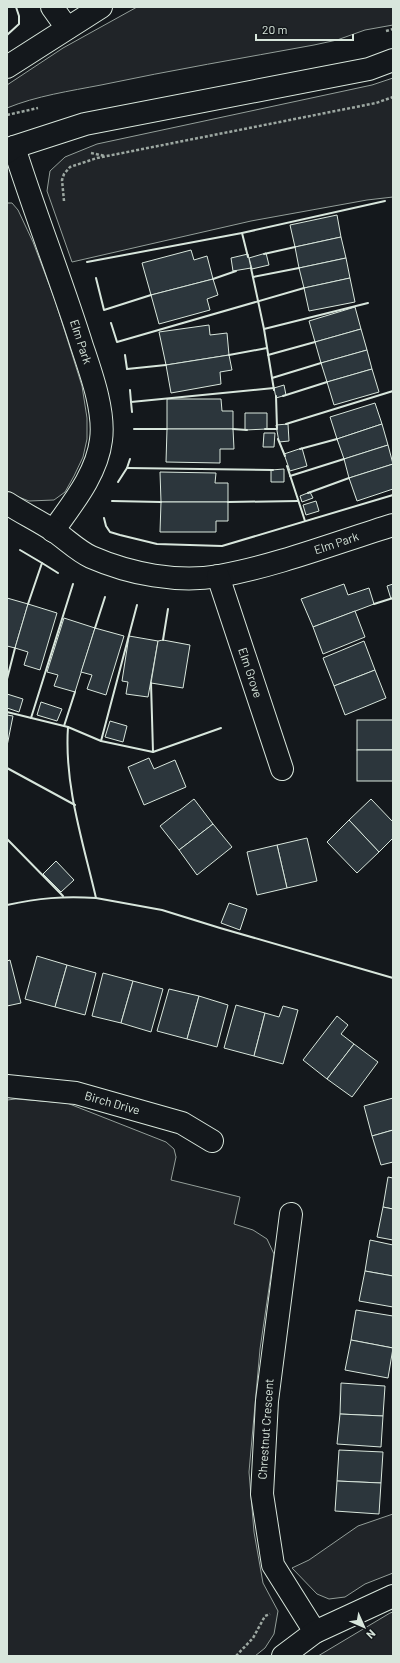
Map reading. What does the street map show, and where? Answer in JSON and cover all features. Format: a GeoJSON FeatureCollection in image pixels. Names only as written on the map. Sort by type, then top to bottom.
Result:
{"type":"FeatureCollection","features":[{"type":"Feature","properties":{"kind":"street"},"geometry":{"type":"LineString","coordinates":[[52,7],[67,28]]}},
{"type":"Feature","properties":{"kind":"street"},"geometry":{"type":"LineString","coordinates":[[7,67],[101,7]]}},
{"type":"Feature","properties":{"kind":"street"},"geometry":{"type":"LineString","coordinates":[[11,150],[86,124],[369,69],[393,60]]}},
{"type":"Feature","properties":{"kind":"street","name":"Elm Park"},"geometry":{"type":"LineString","coordinates":[[11,150],[76,328],[89,367],[101,416],[102,440],[94,467],[81,490],[53,531]]}},
{"type":"Feature","properties":{"kind":"street","name":"Elm Park"},"geometry":{"type":"LineString","coordinates":[[7,503],[53,531],[89,557],[118,568],[147,574],[184,578],[218,576],[257,567],[393,524]]}},
{"type":"Feature","properties":{"kind":"street","name":"Elm Grove"},"geometry":{"type":"LineString","coordinates":[[218,576],[282,769]]}},
{"type":"Feature","properties":{"kind":"street","name":"Birch Drive"},"geometry":{"type":"LineString","coordinates":[[7,1086],[76,1093],[182,1123],[212,1141]]}},
{"type":"Feature","properties":{"kind":"street","name":"Chrestnut Crescent"},"geometry":{"type":"LineString","coordinates":[[291,1214],[267,1401],[262,1494],[273,1565],[315,1632]]}},
{"type":"Feature","properties":{"kind":"street"},"geometry":{"type":"LineString","coordinates":[[283,1656],[315,1632],[393,1596]]}},
{"type":"Feature","properties":{"kind":"path"},"geometry":{"type":"LineString","coordinates":[[66,206],[63,198],[62,180],[64,174],[70,167],[98,158],[259,127],[376,103],[393,98]]}},
{"type":"Feature","properties":{"kind":"path"},"geometry":{"type":"LineString","coordinates":[[236,1656],[253,1638],[265,1616],[276,1613]]}},
{"type":"Feature","properties":{"kind":"shaded area"},"geometry":{"type":"Polygon","coordinates":[[[137,7],[393,7],[393,25],[365,30],[337,40],[314,45],[53,94],[7,108],[7,85],[63,48],[137,7]]]}},
{"type":"Feature","properties":{"kind":"shaded area"},"geometry":{"type":"Polygon","coordinates":[[[393,78],[393,197],[367,200],[251,221],[72,262],[47,191],[50,171],[65,157],[97,144],[372,85],[393,78]]]}},
{"type":"Feature","properties":{"kind":"shaded area"},"geometry":{"type":"Polygon","coordinates":[[[7,203],[12,203],[18,210],[33,242],[55,300],[82,386],[87,418],[87,439],[83,457],[65,492],[54,500],[29,501],[7,491],[7,203]]]}},
{"type":"Feature","properties":{"kind":"shaded area"},"geometry":{"type":"Polygon","coordinates":[[[16,1099],[67,1103],[166,1142],[174,1149],[176,1157],[171,1180],[240,1197],[234,1224],[253,1230],[267,1239],[274,1254],[260,1349],[249,1472],[254,1532],[263,1583],[278,1611],[274,1634],[265,1648],[255,1656],[7,1656],[7,1100],[16,1099]]]}},
{"type":"Feature","properties":{"kind":"shaded area"},"geometry":{"type":"Polygon","coordinates":[[[393,1514],[393,1573],[365,1584],[345,1597],[329,1599],[317,1594],[292,1568],[309,1560],[358,1526],[393,1514]]]}},
{"type":"Feature","properties":{"kind":"shaded area"},"geometry":{"type":"Polygon","coordinates":[[[393,1612],[393,1656],[318,1656],[390,1613],[393,1612]]]}},
{"type":"Feature","properties":{"kind":"building"},"geometry":{"type":"Polygon","coordinates":[[[337,215],[341,237],[295,247],[290,225],[337,215]]]}},
{"type":"Feature","properties":{"kind":"building"},"geometry":{"type":"Polygon","coordinates":[[[341,237],[346,258],[299,268],[295,247],[341,237]]]}},
{"type":"Feature","properties":{"kind":"building"},"geometry":{"type":"Polygon","coordinates":[[[191,250],[194,260],[207,256],[213,279],[151,295],[142,263],[191,250]]]}},
{"type":"Feature","properties":{"kind":"building"},"geometry":{"type":"Polygon","coordinates":[[[266,253],[269,265],[252,269],[249,258],[266,253]]]}},
{"type":"Feature","properties":{"kind":"building"},"geometry":{"type":"Polygon","coordinates":[[[248,254],[251,268],[233,271],[231,258],[248,254]]]}},
{"type":"Feature","properties":{"kind":"building"},"geometry":{"type":"Polygon","coordinates":[[[346,258],[350,278],[304,288],[299,268],[346,258]]]}},
{"type":"Feature","properties":{"kind":"building"},"geometry":{"type":"Polygon","coordinates":[[[350,278],[355,302],[309,311],[304,288],[350,278]]]}},
{"type":"Feature","properties":{"kind":"building"},"geometry":{"type":"Polygon","coordinates":[[[213,279],[218,295],[207,299],[210,310],[159,324],[151,295],[213,279]]]}},
{"type":"Feature","properties":{"kind":"building"},"geometry":{"type":"Polygon","coordinates":[[[355,307],[361,329],[315,342],[309,321],[355,307]]]}},
{"type":"Feature","properties":{"kind":"building"},"geometry":{"type":"Polygon","coordinates":[[[209,325],[210,335],[227,333],[229,355],[166,365],[159,332],[209,325]]]}},
{"type":"Feature","properties":{"kind":"building"},"geometry":{"type":"Polygon","coordinates":[[[361,329],[367,350],[321,363],[315,342],[361,329]]]}},
{"type":"Feature","properties":{"kind":"building"},"geometry":{"type":"Polygon","coordinates":[[[367,350],[372,369],[327,382],[321,363],[367,350]]]}},
{"type":"Feature","properties":{"kind":"building"},"geometry":{"type":"Polygon","coordinates":[[[229,355],[232,370],[220,372],[221,384],[171,393],[166,365],[229,355]]]}},
{"type":"Feature","properties":{"kind":"building"},"geometry":{"type":"Polygon","coordinates":[[[372,369],[379,392],[334,405],[327,382],[372,369]]]}},
{"type":"Feature","properties":{"kind":"building"},"geometry":{"type":"Polygon","coordinates":[[[284,385],[286,395],[276,398],[274,388],[284,385]]]}},
{"type":"Feature","properties":{"kind":"building"},"geometry":{"type":"Polygon","coordinates":[[[167,399],[221,399],[222,411],[233,411],[233,429],[167,429],[167,399]]]}},
{"type":"Feature","properties":{"kind":"building"},"geometry":{"type":"Polygon","coordinates":[[[375,403],[382,424],[337,439],[330,417],[375,403]]]}},
{"type":"Feature","properties":{"kind":"building"},"geometry":{"type":"Polygon","coordinates":[[[245,413],[267,413],[267,429],[245,430],[245,413]]]}},
{"type":"Feature","properties":{"kind":"building"},"geometry":{"type":"Polygon","coordinates":[[[288,424],[289,441],[279,442],[276,425],[288,424]]]}},
{"type":"Feature","properties":{"kind":"building"},"geometry":{"type":"Polygon","coordinates":[[[382,424],[388,445],[344,459],[337,439],[382,424]]]}},
{"type":"Feature","properties":{"kind":"building"},"geometry":{"type":"Polygon","coordinates":[[[167,429],[233,429],[234,449],[220,449],[220,463],[166,462],[167,429]]]}},
{"type":"Feature","properties":{"kind":"building"},"geometry":{"type":"Polygon","coordinates":[[[264,433],[275,433],[274,447],[263,447],[264,433]]]}},
{"type":"Feature","properties":{"kind":"building"},"geometry":{"type":"Polygon","coordinates":[[[388,445],[393,464],[349,478],[344,459],[388,445]]]}},
{"type":"Feature","properties":{"kind":"building"},"geometry":{"type":"Polygon","coordinates":[[[302,448],[307,466],[290,471],[284,454],[302,448]]]}},
{"type":"Feature","properties":{"kind":"building"},"geometry":{"type":"Polygon","coordinates":[[[393,464],[393,489],[357,501],[349,478],[393,464]]]}},
{"type":"Feature","properties":{"kind":"building"},"geometry":{"type":"Polygon","coordinates":[[[284,469],[284,482],[271,482],[271,470],[284,469]]]}},
{"type":"Feature","properties":{"kind":"building"},"geometry":{"type":"Polygon","coordinates":[[[160,472],[216,473],[215,483],[228,483],[228,502],[161,502],[160,472]]]}},
{"type":"Feature","properties":{"kind":"building"},"geometry":{"type":"Polygon","coordinates":[[[310,492],[313,498],[302,502],[300,496],[310,492]]]}},
{"type":"Feature","properties":{"kind":"building"},"geometry":{"type":"Polygon","coordinates":[[[316,501],[319,511],[306,515],[303,505],[316,501]]]}},
{"type":"Feature","properties":{"kind":"building"},"geometry":{"type":"Polygon","coordinates":[[[161,502],[228,502],[228,521],[216,521],[216,532],[160,532],[161,502]]]}},
{"type":"Feature","properties":{"kind":"building"},"geometry":{"type":"Polygon","coordinates":[[[344,584],[348,595],[369,588],[374,604],[313,627],[301,599],[344,584]]]}},
{"type":"Feature","properties":{"kind":"building"},"geometry":{"type":"Polygon","coordinates":[[[393,584],[393,598],[391,599],[387,586],[393,584]]]}},
{"type":"Feature","properties":{"kind":"building"},"geometry":{"type":"Polygon","coordinates":[[[7,598],[28,604],[15,648],[7,646],[7,598]]]}},
{"type":"Feature","properties":{"kind":"building"},"geometry":{"type":"Polygon","coordinates":[[[28,604],[57,613],[40,670],[24,665],[28,652],[15,648],[28,604]]]}},
{"type":"Feature","properties":{"kind":"building"},"geometry":{"type":"Polygon","coordinates":[[[355,611],[365,637],[323,654],[313,627],[355,611]]]}},
{"type":"Feature","properties":{"kind":"building"},"geometry":{"type":"Polygon","coordinates":[[[64,618],[95,628],[75,692],[54,686],[58,675],[47,672],[64,618]]]}},
{"type":"Feature","properties":{"kind":"building"},"geometry":{"type":"Polygon","coordinates":[[[95,628],[124,636],[106,695],[87,689],[92,675],[81,672],[95,628]]]}},
{"type":"Feature","properties":{"kind":"building"},"geometry":{"type":"Polygon","coordinates":[[[129,636],[158,641],[148,697],[126,694],[128,682],[122,681],[129,636]]]}},
{"type":"Feature","properties":{"kind":"building"},"geometry":{"type":"Polygon","coordinates":[[[163,640],[190,645],[183,688],[151,683],[158,641],[163,640]]]}},
{"type":"Feature","properties":{"kind":"building"},"geometry":{"type":"Polygon","coordinates":[[[364,641],[375,670],[334,686],[323,658],[364,641]]]}},
{"type":"Feature","properties":{"kind":"building"},"geometry":{"type":"Polygon","coordinates":[[[375,670],[386,698],[345,715],[334,686],[375,670]]]}},
{"type":"Feature","properties":{"kind":"building"},"geometry":{"type":"Polygon","coordinates":[[[7,694],[23,699],[19,712],[7,708],[7,694]]]}},
{"type":"Feature","properties":{"kind":"building"},"geometry":{"type":"Polygon","coordinates":[[[41,702],[62,709],[57,721],[37,715],[41,702]]]}},
{"type":"Feature","properties":{"kind":"building"},"geometry":{"type":"Polygon","coordinates":[[[7,715],[13,716],[7,746],[7,715]]]}},
{"type":"Feature","properties":{"kind":"building"},"geometry":{"type":"Polygon","coordinates":[[[357,720],[393,720],[393,750],[357,750],[357,720]]]}},
{"type":"Feature","properties":{"kind":"building"},"geometry":{"type":"Polygon","coordinates":[[[110,721],[127,726],[123,742],[105,737],[110,721]]]}},
{"type":"Feature","properties":{"kind":"building"},"geometry":{"type":"Polygon","coordinates":[[[357,750],[393,750],[393,781],[357,781],[357,750]]]}},
{"type":"Feature","properties":{"kind":"building"},"geometry":{"type":"Polygon","coordinates":[[[149,758],[154,769],[175,760],[186,787],[144,805],[128,767],[149,758]]]}},
{"type":"Feature","properties":{"kind":"building"},"geometry":{"type":"Polygon","coordinates":[[[194,799],[213,824],[179,850],[160,826],[194,799]]]}},
{"type":"Feature","properties":{"kind":"building"},"geometry":{"type":"Polygon","coordinates":[[[371,799],[393,822],[393,838],[379,852],[349,820],[371,799]]]}},
{"type":"Feature","properties":{"kind":"building"},"geometry":{"type":"Polygon","coordinates":[[[349,820],[379,852],[357,873],[327,842],[349,820]]]}},
{"type":"Feature","properties":{"kind":"building"},"geometry":{"type":"Polygon","coordinates":[[[213,824],[232,847],[197,875],[179,850],[213,824]]]}},
{"type":"Feature","properties":{"kind":"building"},"geometry":{"type":"Polygon","coordinates":[[[307,838],[317,881],[287,888],[277,845],[307,838]]]}},
{"type":"Feature","properties":{"kind":"building"},"geometry":{"type":"Polygon","coordinates":[[[277,845],[287,888],[257,895],[247,852],[277,845]]]}},
{"type":"Feature","properties":{"kind":"building"},"geometry":{"type":"Polygon","coordinates":[[[56,861],[74,880],[61,892],[43,874],[56,861]]]}},
{"type":"Feature","properties":{"kind":"building"},"geometry":{"type":"Polygon","coordinates":[[[229,903],[247,909],[240,930],[221,923],[229,903]]]}},
{"type":"Feature","properties":{"kind":"building"},"geometry":{"type":"Polygon","coordinates":[[[37,956],[67,965],[55,1007],[25,999],[37,956]]]}},
{"type":"Feature","properties":{"kind":"building"},"geometry":{"type":"Polygon","coordinates":[[[10,960],[21,1003],[7,1006],[7,961],[10,960]]]}},
{"type":"Feature","properties":{"kind":"building"},"geometry":{"type":"Polygon","coordinates":[[[67,965],[96,973],[85,1015],[55,1007],[67,965]]]}},
{"type":"Feature","properties":{"kind":"building"},"geometry":{"type":"Polygon","coordinates":[[[103,973],[133,981],[121,1023],[92,1016],[103,973]]]}},
{"type":"Feature","properties":{"kind":"building"},"geometry":{"type":"Polygon","coordinates":[[[133,981],[163,989],[151,1032],[121,1023],[133,981]]]}},
{"type":"Feature","properties":{"kind":"building"},"geometry":{"type":"Polygon","coordinates":[[[169,989],[199,996],[187,1039],[157,1031],[169,989]]]}},
{"type":"Feature","properties":{"kind":"building"},"geometry":{"type":"Polygon","coordinates":[[[199,996],[228,1005],[217,1047],[187,1039],[199,996]]]}},
{"type":"Feature","properties":{"kind":"building"},"geometry":{"type":"Polygon","coordinates":[[[236,1005],[265,1013],[254,1056],[224,1048],[236,1005]]]}},
{"type":"Feature","properties":{"kind":"building"},"geometry":{"type":"Polygon","coordinates":[[[283,1006],[298,1010],[283,1064],[254,1056],[265,1013],[279,1017],[283,1006]]]}},
{"type":"Feature","properties":{"kind":"building"},"geometry":{"type":"Polygon","coordinates":[[[337,1016],[348,1025],[341,1034],[354,1044],[327,1079],[303,1060],[337,1016]]]}},
{"type":"Feature","properties":{"kind":"building"},"geometry":{"type":"Polygon","coordinates":[[[354,1044],[378,1062],[352,1097],[327,1079],[354,1044]]]}},
{"type":"Feature","properties":{"kind":"building"},"geometry":{"type":"Polygon","coordinates":[[[393,1098],[393,1130],[372,1136],[364,1106],[393,1098]]]}},
{"type":"Feature","properties":{"kind":"building"},"geometry":{"type":"Polygon","coordinates":[[[393,1130],[393,1162],[381,1165],[372,1136],[393,1130]]]}},
{"type":"Feature","properties":{"kind":"building"},"geometry":{"type":"Polygon","coordinates":[[[388,1177],[393,1178],[393,1209],[383,1207],[388,1177]]]}},
{"type":"Feature","properties":{"kind":"building"},"geometry":{"type":"Polygon","coordinates":[[[383,1207],[393,1209],[393,1240],[377,1237],[383,1207]]]}},
{"type":"Feature","properties":{"kind":"building"},"geometry":{"type":"Polygon","coordinates":[[[370,1240],[393,1245],[393,1276],[365,1271],[370,1240]]]}},
{"type":"Feature","properties":{"kind":"building"},"geometry":{"type":"Polygon","coordinates":[[[365,1271],[393,1276],[393,1307],[359,1301],[365,1271]]]}},
{"type":"Feature","properties":{"kind":"building"},"geometry":{"type":"Polygon","coordinates":[[[356,1310],[393,1316],[393,1348],[351,1340],[356,1310]]]}},
{"type":"Feature","properties":{"kind":"building"},"geometry":{"type":"Polygon","coordinates":[[[351,1340],[393,1348],[388,1378],[345,1370],[351,1340]]]}},
{"type":"Feature","properties":{"kind":"building"},"geometry":{"type":"Polygon","coordinates":[[[341,1383],[385,1386],[383,1416],[340,1414],[341,1383]]]}},
{"type":"Feature","properties":{"kind":"building"},"geometry":{"type":"Polygon","coordinates":[[[340,1414],[383,1416],[381,1447],[337,1444],[340,1414]]]}},
{"type":"Feature","properties":{"kind":"building"},"geometry":{"type":"Polygon","coordinates":[[[339,1450],[383,1452],[381,1483],[337,1481],[339,1450]]]}},
{"type":"Feature","properties":{"kind":"building"},"geometry":{"type":"Polygon","coordinates":[[[337,1481],[381,1483],[379,1514],[335,1511],[337,1481]]]}},
{"type":"Feature","properties":{"kind":"wall"},"geometry":{"type":"LineString","coordinates":[[7,35],[19,24],[19,16],[16,7]]}},
{"type":"Feature","properties":{"kind":"wall"},"geometry":{"type":"LineString","coordinates":[[87,262],[242,233],[385,201]]}},
{"type":"Feature","properties":{"kind":"wall"},"geometry":{"type":"LineString","coordinates":[[242,233],[248,257]]}},
{"type":"Feature","properties":{"kind":"wall"},"geometry":{"type":"LineString","coordinates":[[264,254],[295,247]]}},
{"type":"Feature","properties":{"kind":"wall"},"geometry":{"type":"LineString","coordinates":[[251,268],[264,329],[274,390]]}},
{"type":"Feature","properties":{"kind":"wall"},"geometry":{"type":"LineString","coordinates":[[253,277],[299,268]]}},
{"type":"Feature","properties":{"kind":"wall"},"geometry":{"type":"LineString","coordinates":[[213,279],[236,271]]}},
{"type":"Feature","properties":{"kind":"wall"},"geometry":{"type":"LineString","coordinates":[[96,278],[104,310],[151,295]]}},
{"type":"Feature","properties":{"kind":"wall"},"geometry":{"type":"LineString","coordinates":[[111,323],[117,342],[304,288]]}},
{"type":"Feature","properties":{"kind":"wall"},"geometry":{"type":"LineString","coordinates":[[264,329],[368,303]]}},
{"type":"Feature","properties":{"kind":"wall"},"geometry":{"type":"LineString","coordinates":[[268,355],[315,342]]}},
{"type":"Feature","properties":{"kind":"wall"},"geometry":{"type":"LineString","coordinates":[[229,355],[267,348]]}},
{"type":"Feature","properties":{"kind":"wall"},"geometry":{"type":"LineString","coordinates":[[125,355],[127,369],[166,365]]}},
{"type":"Feature","properties":{"kind":"wall"},"geometry":{"type":"LineString","coordinates":[[272,378],[321,363]]}},
{"type":"Feature","properties":{"kind":"wall"},"geometry":{"type":"LineString","coordinates":[[283,396],[327,382]]}},
{"type":"Feature","properties":{"kind":"wall"},"geometry":{"type":"LineString","coordinates":[[132,412],[131,402],[274,388]]}},
{"type":"Feature","properties":{"kind":"wall"},"geometry":{"type":"LineString","coordinates":[[130,390],[131,402]]}},
{"type":"Feature","properties":{"kind":"wall"},"geometry":{"type":"LineString","coordinates":[[286,424],[393,391]]}},
{"type":"Feature","properties":{"kind":"wall"},"geometry":{"type":"LineString","coordinates":[[276,396],[277,428]]}},
{"type":"Feature","properties":{"kind":"wall"},"geometry":{"type":"LineString","coordinates":[[134,429],[167,429]]}},
{"type":"Feature","properties":{"kind":"wall"},"geometry":{"type":"LineString","coordinates":[[233,429],[247,430]]}},
{"type":"Feature","properties":{"kind":"wall"},"geometry":{"type":"LineString","coordinates":[[265,429],[277,429]]}},
{"type":"Feature","properties":{"kind":"wall"},"geometry":{"type":"LineString","coordinates":[[278,439],[285,456]]}},
{"type":"Feature","properties":{"kind":"wall"},"geometry":{"type":"LineString","coordinates":[[300,449],[337,439]]}},
{"type":"Feature","properties":{"kind":"wall"},"geometry":{"type":"LineString","coordinates":[[118,482],[127,468],[130,459]]}},
{"type":"Feature","properties":{"kind":"wall"},"geometry":{"type":"LineString","coordinates":[[290,476],[344,459]]}},
{"type":"Feature","properties":{"kind":"wall"},"geometry":{"type":"LineString","coordinates":[[287,466],[305,521]]}},
{"type":"Feature","properties":{"kind":"wall"},"geometry":{"type":"LineString","coordinates":[[127,468],[273,470]]}},
{"type":"Feature","properties":{"kind":"wall"},"geometry":{"type":"LineString","coordinates":[[308,493],[349,478]]}},
{"type":"Feature","properties":{"kind":"wall"},"geometry":{"type":"LineString","coordinates":[[104,518],[106,526],[110,532],[157,544],[222,546],[393,495]]}},
{"type":"Feature","properties":{"kind":"wall"},"geometry":{"type":"LineString","coordinates":[[112,501],[161,502]]}},
{"type":"Feature","properties":{"kind":"wall"},"geometry":{"type":"LineString","coordinates":[[228,502],[298,501]]}},
{"type":"Feature","properties":{"kind":"wall"},"geometry":{"type":"LineString","coordinates":[[20,550],[42,563]]}},
{"type":"Feature","properties":{"kind":"wall"},"geometry":{"type":"LineString","coordinates":[[28,604],[42,563],[58,573]]}},
{"type":"Feature","properties":{"kind":"wall"},"geometry":{"type":"LineString","coordinates":[[31,718],[73,584]]}},
{"type":"Feature","properties":{"kind":"wall"},"geometry":{"type":"LineString","coordinates":[[95,628],[105,597]]}},
{"type":"Feature","properties":{"kind":"wall"},"geometry":{"type":"LineString","coordinates":[[374,604],[393,598]]}},
{"type":"Feature","properties":{"kind":"wall"},"geometry":{"type":"LineString","coordinates":[[101,741],[137,605]]}},
{"type":"Feature","properties":{"kind":"wall"},"geometry":{"type":"LineString","coordinates":[[163,640],[168,609]]}},
{"type":"Feature","properties":{"kind":"wall"},"geometry":{"type":"LineString","coordinates":[[7,679],[15,648]]}},
{"type":"Feature","properties":{"kind":"wall"},"geometry":{"type":"LineString","coordinates":[[151,683],[153,752],[221,728]]}},
{"type":"Feature","properties":{"kind":"wall"},"geometry":{"type":"LineString","coordinates":[[64,726],[75,692]]}},
{"type":"Feature","properties":{"kind":"wall"},"geometry":{"type":"LineString","coordinates":[[7,712],[68,727],[101,741],[153,752]]}},
{"type":"Feature","properties":{"kind":"wall"},"geometry":{"type":"LineString","coordinates":[[7,905],[51,898],[96,898],[80,835],[72,792],[69,770],[68,727]]}},
{"type":"Feature","properties":{"kind":"wall"},"geometry":{"type":"LineString","coordinates":[[7,768],[75,805]]}},
{"type":"Feature","properties":{"kind":"wall"},"geometry":{"type":"LineString","coordinates":[[7,839],[63,896]]}},
{"type":"Feature","properties":{"kind":"wall"},"geometry":{"type":"LineString","coordinates":[[96,898],[162,910],[393,978]]}}]}
